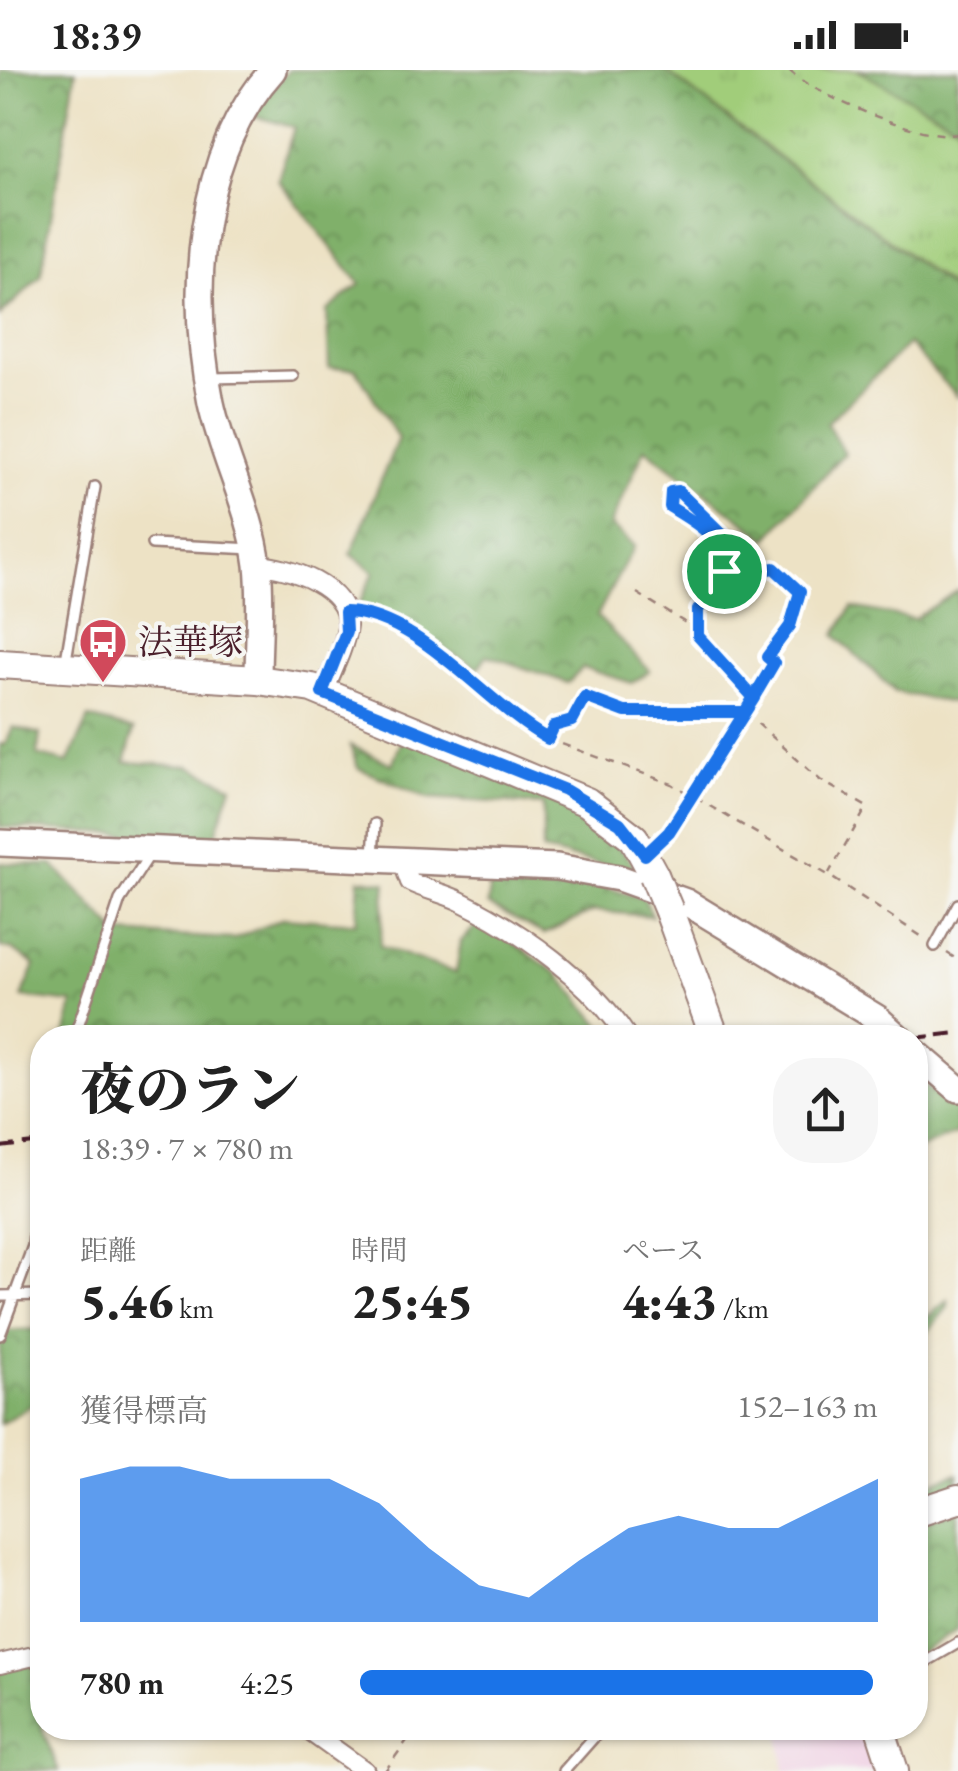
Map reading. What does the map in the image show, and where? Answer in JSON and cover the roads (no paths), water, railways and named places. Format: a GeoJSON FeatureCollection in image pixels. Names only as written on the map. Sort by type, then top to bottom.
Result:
{"type":"FeatureCollection","features":[{"type":"Feature","properties":{"kind":"main road"},"geometry":{"type":"LineString","coordinates":[[0,664],[258,680],[322,693],[565,790],[620,823],[650,865],[710,1025]]}},
{"type":"Feature","properties":{"kind":"main road"},"geometry":{"type":"LineString","coordinates":[[928,1509],[958,1499]]}},
{"type":"Feature","properties":{"kind":"main road"},"geometry":{"type":"LineString","coordinates":[[884,1740],[894,1771]]}},
{"type":"Feature","properties":{"kind":"street"},"geometry":{"type":"LineString","coordinates":[[258,680],[256,557],[208,378],[202,328],[212,180],[238,116],[274,70]]}},
{"type":"Feature","properties":{"kind":"street"},"geometry":{"type":"LineString","coordinates":[[256,557],[290,569],[338,598],[345,612],[346,632],[322,693]]}},
{"type":"Feature","properties":{"kind":"street"},"geometry":{"type":"LineString","coordinates":[[0,843],[557,867],[651,888],[715,916],[882,1025]]}},
{"type":"Feature","properties":{"kind":"street"},"geometry":{"type":"LineString","coordinates":[[402,860],[410,882],[460,901],[539,950],[618,1025]]}},
{"type":"Feature","properties":{"kind":"street"},"geometry":{"type":"LineString","coordinates":[[928,1063],[949,1082]]}},
{"type":"Feature","properties":{"kind":"street"},"geometry":{"type":"LineString","coordinates":[[0,1664],[30,1657]]}},
{"type":"Feature","properties":{"kind":"street"},"geometry":{"type":"LineString","coordinates":[[322,1740],[365,1771]]}},
{"type":"Feature","properties":{"kind":"lane"},"geometry":{"type":"LineString","coordinates":[[208,378],[293,376]]}},
{"type":"Feature","properties":{"kind":"lane"},"geometry":{"type":"LineString","coordinates":[[65,668],[95,487]]}},
{"type":"Feature","properties":{"kind":"lane"},"geometry":{"type":"LineString","coordinates":[[152,544],[256,557]]}},
{"type":"Feature","properties":{"kind":"lane"},"geometry":{"type":"LineString","coordinates":[[372,859],[375,824]]}},
{"type":"Feature","properties":{"kind":"lane"},"geometry":{"type":"LineString","coordinates":[[78,1025],[120,900],[152,851]]}},
{"type":"Feature","properties":{"kind":"lane"},"geometry":{"type":"LineString","coordinates":[[935,946],[958,904]]}},
{"type":"Feature","properties":{"kind":"lane"},"geometry":{"type":"LineString","coordinates":[[0,1335],[30,1256]]}},
{"type":"Feature","properties":{"kind":"lane"},"geometry":{"type":"LineString","coordinates":[[0,1296],[30,1294]]}},
{"type":"Feature","properties":{"kind":"lane"},"geometry":{"type":"LineString","coordinates":[[928,1660],[958,1643]]}},
{"type":"Feature","properties":{"kind":"lane"},"geometry":{"type":"LineString","coordinates":[[564,1771],[591,1740]]}},
{"type":"Feature","properties":{"kind":"railway"},"geometry":{"type":"LineString","coordinates":[[928,1036],[958,1033]]}},
{"type":"Feature","properties":{"kind":"railway"},"geometry":{"type":"LineString","coordinates":[[0,1147],[30,1143]]}},
{"type":"Feature","properties":{"kind":"place","name":"法華塚"},"geometry":{"type":"Point","coordinates":[103,684]}}]}
